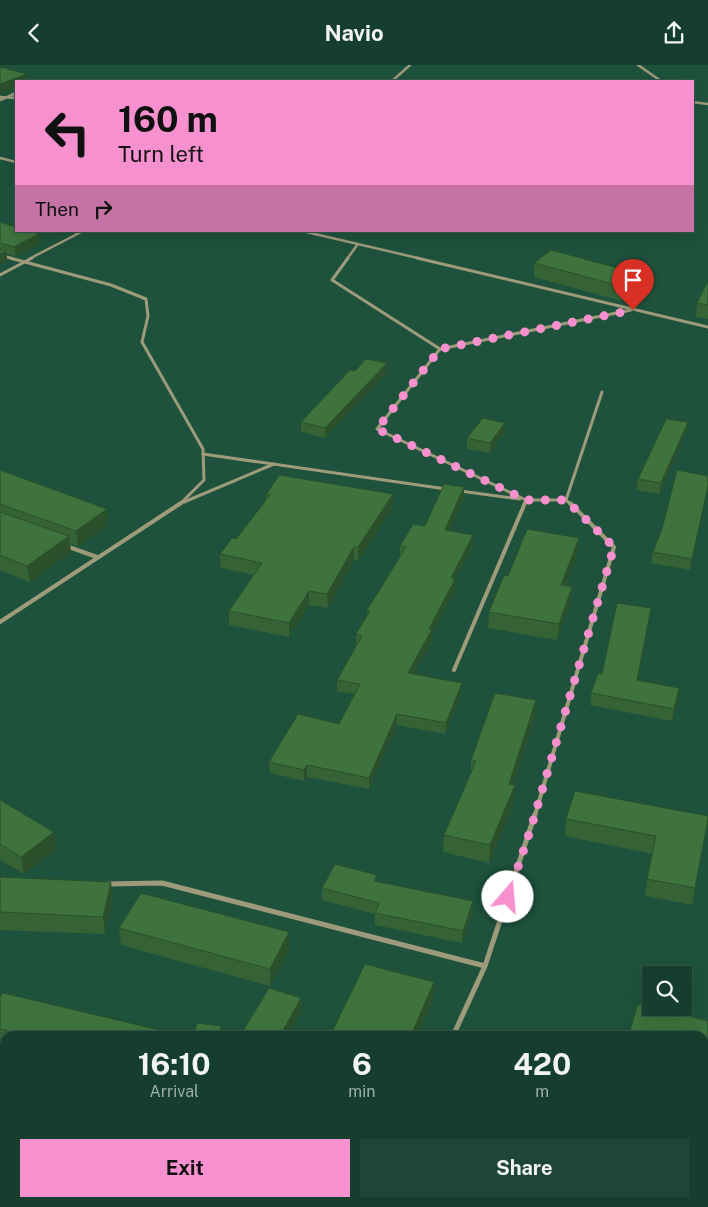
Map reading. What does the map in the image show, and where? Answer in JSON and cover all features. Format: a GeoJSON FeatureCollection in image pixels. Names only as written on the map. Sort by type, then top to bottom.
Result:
{"type":"FeatureCollection","features":[{"type":"Feature","properties":{"kind":"lane"},"geometry":{"type":"LineString","coordinates":[[393,80],[410,65]]}},
{"type":"Feature","properties":{"kind":"lane"},"geometry":{"type":"LineString","coordinates":[[638,65],[660,80]]}},
{"type":"Feature","properties":{"kind":"lane"},"geometry":{"type":"LineString","coordinates":[[4,98],[15,93]]}},
{"type":"Feature","properties":{"kind":"lane"},"geometry":{"type":"LineString","coordinates":[[0,98],[15,97]]}},
{"type":"Feature","properties":{"kind":"lane"},"geometry":{"type":"LineString","coordinates":[[694,102],[708,105]]}},
{"type":"Feature","properties":{"kind":"lane"},"geometry":{"type":"LineString","coordinates":[[0,158],[15,162]]}},
{"type":"Feature","properties":{"kind":"lane"},"geometry":{"type":"LineString","coordinates":[[0,275],[81,232]]}},
{"type":"Feature","properties":{"kind":"lane"},"geometry":{"type":"LineString","coordinates":[[306,232],[708,327]]}},
{"type":"Feature","properties":{"kind":"lane"},"geometry":{"type":"LineString","coordinates":[[358,244],[332,280],[440,349]]}},
{"type":"Feature","properties":{"kind":"lane"},"geometry":{"type":"LineString","coordinates":[[0,255],[22,263],[124,287],[146,299],[148,317],[142,342],[203,449],[204,480],[182,503]]}},
{"type":"Feature","properties":{"kind":"lane"},"geometry":{"type":"LineString","coordinates":[[526,500],[377,429],[440,349],[633,310]]}},
{"type":"Feature","properties":{"kind":"lane"},"geometry":{"type":"LineString","coordinates":[[566,500],[602,392]]}},
{"type":"Feature","properties":{"kind":"lane"},"geometry":{"type":"LineString","coordinates":[[203,454],[448,489]]}},
{"type":"Feature","properties":{"kind":"lane"},"geometry":{"type":"LineString","coordinates":[[0,621],[182,503],[274,464]]}},
{"type":"Feature","properties":{"kind":"lane"},"geometry":{"type":"LineString","coordinates":[[455,1031],[484,966],[531,828],[614,547],[566,500],[526,500],[458,491]]}},
{"type":"Feature","properties":{"kind":"lane"},"geometry":{"type":"LineString","coordinates":[[454,670],[526,500]]}},
{"type":"Feature","properties":{"kind":"lane"},"geometry":{"type":"LineString","coordinates":[[62,545],[97,557]]}},
{"type":"Feature","properties":{"kind":"lane"},"geometry":{"type":"LineString","coordinates":[[102,884],[162,883],[484,966]]}},
{"type":"Feature","properties":{"kind":"building"},"geometry":{"type":"Polygon","coordinates":[[[0,67],[27,74],[0,84],[0,67]]]}},
{"type":"Feature","properties":{"kind":"building"},"geometry":{"type":"Polygon","coordinates":[[[0,222],[15,227],[15,232],[39,234],[14,247],[0,243],[0,222]]]}},
{"type":"Feature","properties":{"kind":"building"},"geometry":{"type":"Polygon","coordinates":[[[551,250],[640,274],[624,287],[534,263],[551,250]]]}},
{"type":"Feature","properties":{"kind":"building"},"geometry":{"type":"Polygon","coordinates":[[[708,281],[708,305],[697,303],[708,281]]]}},
{"type":"Feature","properties":{"kind":"building"},"geometry":{"type":"Polygon","coordinates":[[[366,359],[387,363],[325,428],[301,422],[350,370],[355,371],[366,359]]]}},
{"type":"Feature","properties":{"kind":"building"},"geometry":{"type":"Polygon","coordinates":[[[483,418],[505,423],[490,443],[467,438],[483,418]]]}},
{"type":"Feature","properties":{"kind":"building"},"geometry":{"type":"Polygon","coordinates":[[[666,419],[688,422],[661,483],[638,479],[666,419]]]}},
{"type":"Feature","properties":{"kind":"building"},"geometry":{"type":"Polygon","coordinates":[[[0,470],[107,509],[76,531],[0,504],[0,470]]]}},
{"type":"Feature","properties":{"kind":"building"},"geometry":{"type":"Polygon","coordinates":[[[677,470],[708,476],[708,486],[692,559],[653,552],[662,529],[677,470]]]}},
{"type":"Feature","properties":{"kind":"building"},"geometry":{"type":"Polygon","coordinates":[[[279,475],[393,494],[358,547],[354,547],[327,594],[309,591],[289,623],[229,611],[262,563],[220,554],[232,538],[236,539],[270,495],[266,495],[279,475]]]}},
{"type":"Feature","properties":{"kind":"building"},"geometry":{"type":"Polygon","coordinates":[[[444,484],[464,487],[445,530],[473,535],[451,578],[455,579],[429,629],[432,629],[408,673],[462,683],[446,723],[397,714],[369,778],[307,765],[304,770],[269,762],[298,714],[339,724],[360,684],[337,680],[362,636],[356,634],[370,611],[367,610],[406,547],[400,546],[413,524],[425,526],[444,484]]]}},
{"type":"Feature","properties":{"kind":"building"},"geometry":{"type":"Polygon","coordinates":[[[0,512],[69,536],[27,566],[0,555],[0,512]]]}},
{"type":"Feature","properties":{"kind":"building"},"geometry":{"type":"Polygon","coordinates":[[[527,529],[579,538],[561,585],[572,587],[559,624],[489,612],[504,575],[508,576],[527,529]]]}},
{"type":"Feature","properties":{"kind":"building"},"geometry":{"type":"Polygon","coordinates":[[[617,603],[651,608],[637,680],[679,688],[674,709],[591,693],[598,673],[602,674],[617,603]]]}},
{"type":"Feature","properties":{"kind":"building"},"geometry":{"type":"Polygon","coordinates":[[[495,693],[536,700],[509,784],[515,785],[490,845],[444,835],[476,761],[471,760],[495,693]]]}},
{"type":"Feature","properties":{"kind":"building"},"geometry":{"type":"Polygon","coordinates":[[[575,791],[708,816],[695,888],[647,879],[656,836],[566,819],[575,791]]]}},
{"type":"Feature","properties":{"kind":"building"},"geometry":{"type":"Polygon","coordinates":[[[0,800],[54,832],[21,857],[0,844],[0,800]]]}},
{"type":"Feature","properties":{"kind":"building"},"geometry":{"type":"Polygon","coordinates":[[[335,864],[377,875],[374,881],[473,901],[463,931],[375,913],[379,903],[322,888],[335,864]]]}},
{"type":"Feature","properties":{"kind":"building"},"geometry":{"type":"Polygon","coordinates":[[[0,877],[111,882],[103,917],[0,912],[0,877]]]}},
{"type":"Feature","properties":{"kind":"building"},"geometry":{"type":"Polygon","coordinates":[[[141,893],[289,932],[270,969],[119,928],[141,893]]]}},
{"type":"Feature","properties":{"kind":"building"},"geometry":{"type":"Polygon","coordinates":[[[365,964],[434,982],[413,1031],[332,1031],[365,964]]]}},
{"type":"Feature","properties":{"kind":"building"},"geometry":{"type":"Polygon","coordinates":[[[269,988],[301,998],[283,1031],[243,1031],[269,988]]]}},
{"type":"Feature","properties":{"kind":"building"},"geometry":{"type":"Polygon","coordinates":[[[3,993],[164,1031],[9,1031],[0,1029],[0,997],[3,993]]]}},
{"type":"Feature","properties":{"kind":"building"},"geometry":{"type":"Polygon","coordinates":[[[638,1004],[642,1005],[642,1016],[687,1016],[708,1021],[708,1031],[630,1031],[638,1004]]]}},
{"type":"Feature","properties":{"kind":"building"},"geometry":{"type":"Polygon","coordinates":[[[197,1023],[221,1026],[220,1031],[195,1031],[197,1023]]]}},
{"type":"Feature","properties":{"kind":"route"},"geometry":{"type":"LineString","coordinates":[[508,897],[531,828],[614,547],[566,500],[526,500],[377,429],[440,349],[633,310]]}}]}
